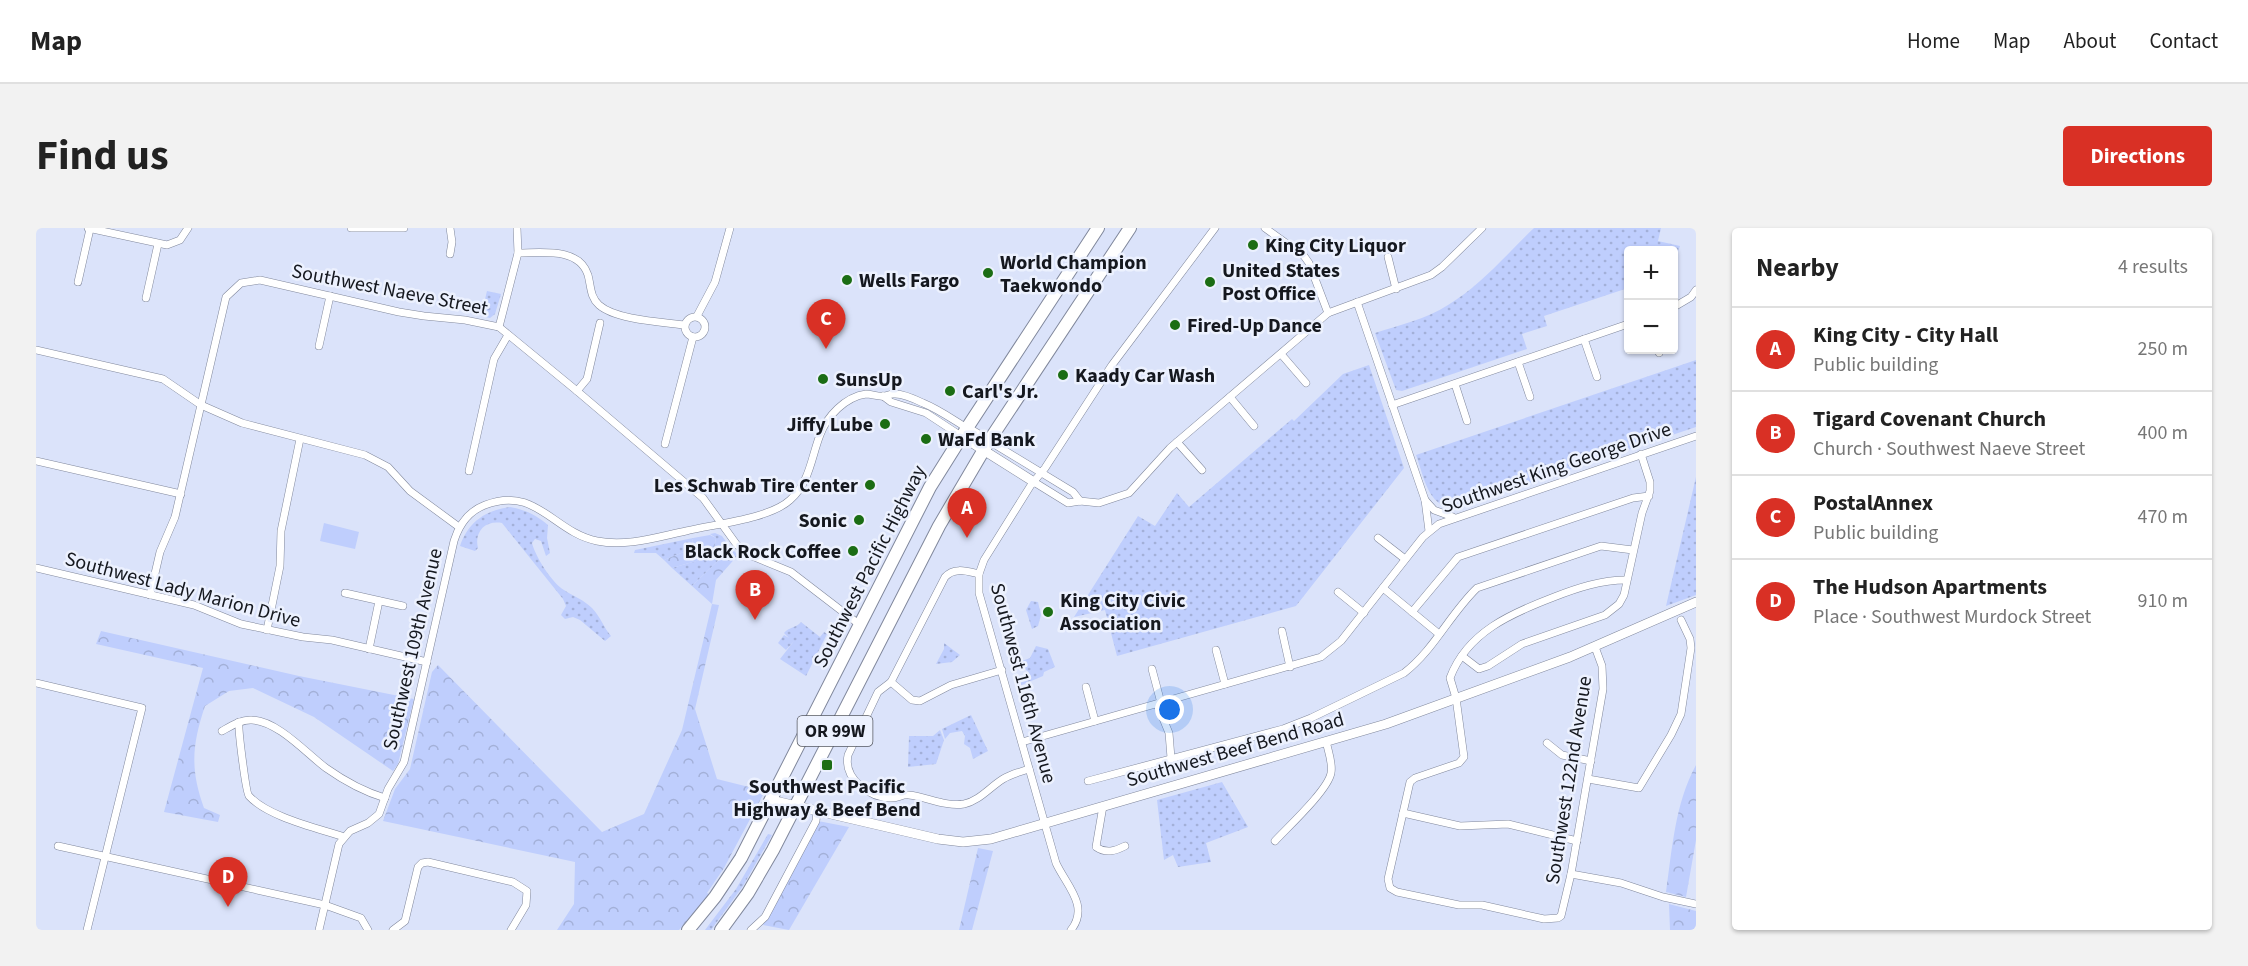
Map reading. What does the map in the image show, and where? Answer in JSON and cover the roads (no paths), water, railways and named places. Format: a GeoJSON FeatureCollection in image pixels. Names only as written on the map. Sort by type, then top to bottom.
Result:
{"type":"FeatureCollection","features":[{"type":"Feature","properties":{"kind":"highway","name":"Southwest Pacific Highway"},"geometry":{"type":"LineString","coordinates":[[688,930],[728,878],[771,800],[926,495],[964,432],[1098,228]]}},
{"type":"Feature","properties":{"kind":"highway","name":"OR 99W"},"geometry":{"type":"LineString","coordinates":[[721,930],[756,879],[796,806],[939,526],[986,446],[1130,228]]}},
{"type":"Feature","properties":{"kind":"main road"},"geometry":{"type":"LineString","coordinates":[[964,432],[1034,482]]}},
{"type":"Feature","properties":{"kind":"main road","name":"Southwest Beef Bend Road"},"geometry":{"type":"LineString","coordinates":[[771,800],[950,841],[991,839],[1386,724],[1595,646],[1696,602]]}},
{"type":"Feature","properties":{"kind":"street"},"geometry":{"type":"LineString","coordinates":[[78,282],[89,228],[158,244],[175,243],[180,240],[188,228]]}},
{"type":"Feature","properties":{"kind":"street"},"geometry":{"type":"LineString","coordinates":[[351,228],[404,228]]}},
{"type":"Feature","properties":{"kind":"street"},"geometry":{"type":"LineString","coordinates":[[450,228],[452,242],[450,254]]}},
{"type":"Feature","properties":{"kind":"street"},"geometry":{"type":"LineString","coordinates":[[499,327],[518,253],[517,228]]}},
{"type":"Feature","properties":{"kind":"street"},"geometry":{"type":"LineString","coordinates":[[697,316],[703,321],[705,328],[701,335],[693,337],[686,332],[685,325],[689,318],[697,316],[715,282],[730,228]]}},
{"type":"Feature","properties":{"kind":"street","name":"Southwest 116th Avenue"},"geometry":{"type":"LineString","coordinates":[[1071,930],[1078,916],[1078,904],[1056,863],[1044,823],[979,593],[979,574],[984,561],[1034,482],[1112,365],[1215,228]]}},
{"type":"Feature","properties":{"kind":"street"},"geometry":{"type":"LineString","coordinates":[[1265,228],[1304,256],[1309,263],[1328,313]]}},
{"type":"Feature","properties":{"kind":"street"},"geometry":{"type":"LineString","coordinates":[[1034,482],[1068,503],[1080,501],[1099,503],[1129,493],[1177,442],[1328,313],[1431,275],[1482,228]]}},
{"type":"Feature","properties":{"kind":"street"},"geometry":{"type":"LineString","coordinates":[[146,298],[158,244]]}},
{"type":"Feature","properties":{"kind":"street"},"geometry":{"type":"LineString","coordinates":[[518,253],[558,253],[578,260],[588,275],[592,296],[609,312],[645,320],[685,325]]}},
{"type":"Feature","properties":{"kind":"street"},"geometry":{"type":"LineString","coordinates":[[1388,257],[1396,289]]}},
{"type":"Feature","properties":{"kind":"street","name":"Southwest Naeve Street"},"geometry":{"type":"LineString","coordinates":[[150,595],[159,552],[176,516],[226,297],[237,285],[260,280],[424,316],[465,320],[499,327],[703,498],[737,545],[745,552],[791,572],[860,625]]}},
{"type":"Feature","properties":{"kind":"street"},"geometry":{"type":"LineString","coordinates":[[1678,305],[1691,297],[1696,290]]}},
{"type":"Feature","properties":{"kind":"street"},"geometry":{"type":"LineString","coordinates":[[319,346],[330,296]]}},
{"type":"Feature","properties":{"kind":"street"},"geometry":{"type":"LineString","coordinates":[[1357,302],[1425,500],[1428,531]]}},
{"type":"Feature","properties":{"kind":"street"},"geometry":{"type":"LineString","coordinates":[[577,391],[587,379],[600,323]]}},
{"type":"Feature","properties":{"kind":"street"},"geometry":{"type":"LineString","coordinates":[[1392,405],[1624,326]]}},
{"type":"Feature","properties":{"kind":"street"},"geometry":{"type":"LineString","coordinates":[[469,471],[494,359],[508,335]]}},
{"type":"Feature","properties":{"kind":"street"},"geometry":{"type":"LineString","coordinates":[[665,444],[693,337]]}},
{"type":"Feature","properties":{"kind":"street"},"geometry":{"type":"LineString","coordinates":[[1584,339],[1597,377]]}},
{"type":"Feature","properties":{"kind":"street"},"geometry":{"type":"LineString","coordinates":[[36,350],[163,379],[201,405],[242,423],[365,455],[388,467],[410,491],[459,527],[469,515],[481,507],[505,500],[523,501],[536,506],[573,532],[609,543],[637,542],[723,523],[768,512],[786,503],[796,494],[807,477],[819,436],[830,416],[856,397],[870,394],[883,396],[891,402],[926,413],[964,432]]}},
{"type":"Feature","properties":{"kind":"street"},"geometry":{"type":"LineString","coordinates":[[1281,354],[1306,382]]}},
{"type":"Feature","properties":{"kind":"street"},"geometry":{"type":"LineString","coordinates":[[1518,362],[1530,397]]}},
{"type":"Feature","properties":{"kind":"street"},"geometry":{"type":"LineString","coordinates":[[1455,384],[1467,421]]}},
{"type":"Feature","properties":{"kind":"street"},"geometry":{"type":"LineString","coordinates":[[1230,397],[1254,426]]}},
{"type":"Feature","properties":{"kind":"street","name":"Southwest King George Drive"},"geometry":{"type":"LineString","coordinates":[[1022,742],[1290,667],[1327,653],[1341,641],[1428,531],[1455,518],[1696,436]]}},
{"type":"Feature","properties":{"kind":"street"},"geometry":{"type":"LineString","coordinates":[[267,630],[280,566],[281,531],[300,439]]}},
{"type":"Feature","properties":{"kind":"street"},"geometry":{"type":"LineString","coordinates":[[1177,442],[1202,470]]}},
{"type":"Feature","properties":{"kind":"street"},"geometry":{"type":"LineString","coordinates":[[986,446],[1041,472],[1073,492],[1080,501]]}},
{"type":"Feature","properties":{"kind":"street"},"geometry":{"type":"LineString","coordinates":[[1462,656],[1479,669],[1488,666],[1522,644],[1605,615],[1619,604],[1624,595],[1642,513],[1649,496],[1650,482],[1641,454]]}},
{"type":"Feature","properties":{"kind":"street"},"geometry":{"type":"LineString","coordinates":[[36,460],[181,494]]}},
{"type":"Feature","properties":{"kind":"street"},"geometry":{"type":"LineString","coordinates":[[1412,612],[1452,562],[1467,553],[1633,498],[1649,496]]}},
{"type":"Feature","properties":{"kind":"street"},"geometry":{"type":"LineString","coordinates":[[1425,500],[1438,512],[1455,518]]}},
{"type":"Feature","properties":{"kind":"street","name":"Southwest 109th Avenue"},"geometry":{"type":"LineString","coordinates":[[344,837],[350,831],[374,819],[404,762],[459,527]]}},
{"type":"Feature","properties":{"kind":"street"},"geometry":{"type":"LineString","coordinates":[[1377,538],[1405,559]]}},
{"type":"Feature","properties":{"kind":"street"},"geometry":{"type":"LineString","coordinates":[[1088,781],[1283,729],[1311,718],[1404,673],[1417,663],[1465,600],[1477,588],[1601,546],[1633,550]]}},
{"type":"Feature","properties":{"kind":"street","name":"Southwest Lady Marion Drive"},"geometry":{"type":"LineString","coordinates":[[36,568],[194,605],[228,620],[267,630],[427,662]]}},
{"type":"Feature","properties":{"kind":"street"},"geometry":{"type":"LineString","coordinates":[[979,574],[957,570],[950,571],[945,577],[891,682],[878,692],[848,755],[849,768],[860,787],[865,791],[892,798],[906,794],[951,804],[972,801],[1012,774],[1029,769]]}},
{"type":"Feature","properties":{"kind":"street"},"geometry":{"type":"LineString","coordinates":[[1577,841],[1509,824],[1460,826],[1403,813],[1412,779],[1459,763],[1464,757],[1456,698],[1450,678],[1462,656],[1478,637],[1516,612],[1580,587],[1611,580],[1626,580]]}},
{"type":"Feature","properties":{"kind":"street"},"geometry":{"type":"LineString","coordinates":[[1383,588],[1439,634]]}},
{"type":"Feature","properties":{"kind":"street"},"geometry":{"type":"LineString","coordinates":[[1338,592],[1364,613]]}},
{"type":"Feature","properties":{"kind":"street"},"geometry":{"type":"LineString","coordinates":[[345,593],[403,606]]}},
{"type":"Feature","properties":{"kind":"street"},"geometry":{"type":"LineString","coordinates":[[369,649],[380,601]]}},
{"type":"Feature","properties":{"kind":"street"},"geometry":{"type":"LineString","coordinates":[[1588,779],[1639,788],[1671,735],[1681,714],[1691,658],[1690,639],[1681,620]]}},
{"type":"Feature","properties":{"kind":"street"},"geometry":{"type":"LineString","coordinates":[[1282,631],[1290,667]]}},
{"type":"Feature","properties":{"kind":"street","name":"Southwest 122nd Avenue"},"geometry":{"type":"LineString","coordinates":[[1403,813],[1388,879],[1389,886],[1397,892],[1459,904],[1475,904],[1544,919],[1558,918],[1563,914],[1588,779],[1603,679],[1602,666],[1595,646]]}},
{"type":"Feature","properties":{"kind":"street"},"geometry":{"type":"LineString","coordinates":[[1216,650],[1225,684]]}},
{"type":"Feature","properties":{"kind":"street"},"geometry":{"type":"LineString","coordinates":[[1152,669],[1159,704],[1169,733],[1171,758]]}},
{"type":"Feature","properties":{"kind":"street"},"geometry":{"type":"LineString","coordinates":[[891,682],[912,700],[920,701],[951,685],[1002,670]]}},
{"type":"Feature","properties":{"kind":"street"},"geometry":{"type":"LineString","coordinates":[[36,682],[142,708],[87,930]]}},
{"type":"Feature","properties":{"kind":"street"},"geometry":{"type":"LineString","coordinates":[[1086,687],[1095,721]]}},
{"type":"Feature","properties":{"kind":"street"},"geometry":{"type":"LineString","coordinates":[[222,731],[238,722],[252,720],[264,723],[290,738],[326,767],[373,795],[385,798]]}},
{"type":"Feature","properties":{"kind":"street"},"geometry":{"type":"LineString","coordinates":[[238,722],[247,794],[265,809],[344,837],[339,844],[319,930]]}},
{"type":"Feature","properties":{"kind":"street"},"geometry":{"type":"LineString","coordinates":[[1275,841],[1326,785],[1331,773],[1326,741]]}},
{"type":"Feature","properties":{"kind":"street"},"geometry":{"type":"LineString","coordinates":[[1547,743],[1562,755],[1591,761]]}},
{"type":"Feature","properties":{"kind":"street"},"geometry":{"type":"LineString","coordinates":[[1103,806],[1096,847],[1107,852],[1125,846]]}},
{"type":"Feature","properties":{"kind":"street"},"geometry":{"type":"LineString","coordinates":[[751,930],[765,917],[812,830],[817,811]]}},
{"type":"Feature","properties":{"kind":"street"},"geometry":{"type":"LineString","coordinates":[[58,846],[325,905],[360,918],[368,930]]}},
{"type":"Feature","properties":{"kind":"street"},"geometry":{"type":"LineString","coordinates":[[393,930],[405,921],[418,867],[428,862],[521,885],[527,891],[526,905],[511,930]]}},
{"type":"Feature","properties":{"kind":"street"},"geometry":{"type":"LineString","coordinates":[[1571,874],[1622,883],[1663,897],[1696,904]]}},
{"type":"Feature","properties":{"kind":"place","name":"King City Liquor"},"geometry":{"type":"Point","coordinates":[1253,245]}},
{"type":"Feature","properties":{"kind":"place","name":"World Champion Taekwondo"},"geometry":{"type":"Point","coordinates":[988,273]}},
{"type":"Feature","properties":{"kind":"place","name":"Wells Fargo"},"geometry":{"type":"Point","coordinates":[847,280]}},
{"type":"Feature","properties":{"kind":"place","name":"United States Post Office"},"geometry":{"type":"Point","coordinates":[1210,282]}},
{"type":"Feature","properties":{"kind":"place","name":"Fired-Up Dance"},"geometry":{"type":"Point","coordinates":[1175,325]}},
{"type":"Feature","properties":{"kind":"place","name":"PostalAnnex"},"geometry":{"type":"Point","coordinates":[826,349]}},
{"type":"Feature","properties":{"kind":"place","name":"Kaady Car Wash"},"geometry":{"type":"Point","coordinates":[1063,375]}},
{"type":"Feature","properties":{"kind":"place","name":"SunsUp"},"geometry":{"type":"Point","coordinates":[823,379]}},
{"type":"Feature","properties":{"kind":"place","name":"Carl's Jr."},"geometry":{"type":"Point","coordinates":[950,391]}},
{"type":"Feature","properties":{"kind":"place","name":"Jiffy Lube"},"geometry":{"type":"Point","coordinates":[885,424]}},
{"type":"Feature","properties":{"kind":"place","name":"WaFd Bank"},"geometry":{"type":"Point","coordinates":[926,439]}},
{"type":"Feature","properties":{"kind":"place","name":"Les Schwab Tire Center"},"geometry":{"type":"Point","coordinates":[870,485]}},
{"type":"Feature","properties":{"kind":"place","name":"Sonic"},"geometry":{"type":"Point","coordinates":[859,520]}},
{"type":"Feature","properties":{"kind":"place","name":"King City - City Hall"},"geometry":{"type":"Point","coordinates":[967,538]}},
{"type":"Feature","properties":{"kind":"place","name":"Black Rock Coffee"},"geometry":{"type":"Point","coordinates":[853,551]}},
{"type":"Feature","properties":{"kind":"place","name":"King City Civic Association"},"geometry":{"type":"Point","coordinates":[1048,612]}},
{"type":"Feature","properties":{"kind":"place","name":"Tigard Covenant Church"},"geometry":{"type":"Point","coordinates":[755,620]}},
{"type":"Feature","properties":{"kind":"place","name":"Southwest Pacific Highway & Beef Bend"},"geometry":{"type":"Point","coordinates":[827,765]}},
{"type":"Feature","properties":{"kind":"place","name":"The Hudson Apartments"},"geometry":{"type":"Point","coordinates":[228,907]}}]}
